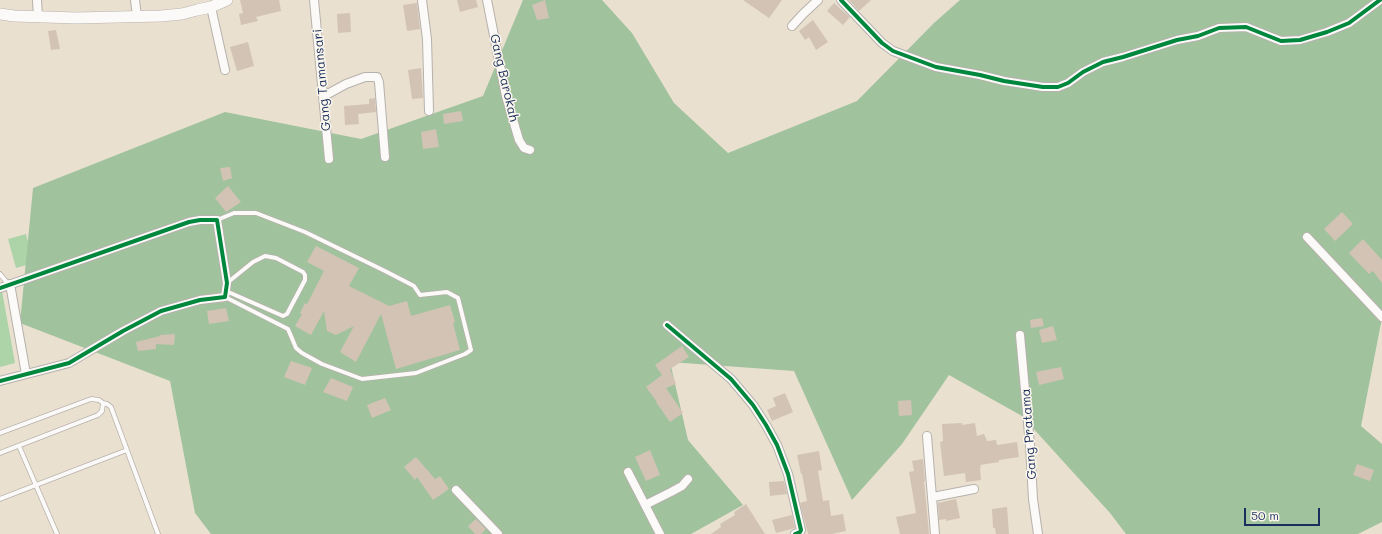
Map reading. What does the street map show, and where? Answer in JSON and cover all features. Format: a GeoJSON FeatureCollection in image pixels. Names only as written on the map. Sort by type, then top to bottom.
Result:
{"type":"FeatureCollection","features":[{"type":"Feature","properties":{"kind":"street"},"geometry":{"type":"LineString","coordinates":[[37,0],[38,17]]}},
{"type":"Feature","properties":{"kind":"street"},"geometry":{"type":"LineString","coordinates":[[135,0],[137,16]]}},
{"type":"Feature","properties":{"kind":"street"},"geometry":{"type":"LineString","coordinates":[[0,14],[14,16],[76,18],[182,14],[227,0]]}},
{"type":"Feature","properties":{"kind":"street","name":"Gang Tamansari"},"geometry":{"type":"LineString","coordinates":[[314,0],[329,159]]}},
{"type":"Feature","properties":{"kind":"street"},"geometry":{"type":"LineString","coordinates":[[422,0],[427,39],[429,111]]}},
{"type":"Feature","properties":{"kind":"street","name":"Gang Barokah"},"geometry":{"type":"LineString","coordinates":[[487,0],[506,96],[520,140],[524,148],[530,150]]}},
{"type":"Feature","properties":{"kind":"street"},"geometry":{"type":"LineString","coordinates":[[792,26],[818,0]]}},
{"type":"Feature","properties":{"kind":"street"},"geometry":{"type":"LineString","coordinates":[[841,0],[877,38],[893,51],[936,67],[980,74],[1004,81],[1043,87],[1058,87],[1068,83],[1083,72],[1103,62],[1177,40],[1198,36],[1219,28],[1246,27],[1281,40],[1300,40],[1327,32],[1349,22],[1380,0]]}},
{"type":"Feature","properties":{"kind":"street"},"geometry":{"type":"LineString","coordinates":[[211,6],[225,70]]}},
{"type":"Feature","properties":{"kind":"street"},"geometry":{"type":"LineString","coordinates":[[324,96],[359,79],[365,77],[377,77],[379,82],[385,157]]}},
{"type":"Feature","properties":{"kind":"street"},"geometry":{"type":"LineString","coordinates":[[0,288],[189,222],[200,220],[217,220],[226,290],[200,300],[162,311],[123,331],[69,363],[0,380]]}},
{"type":"Feature","properties":{"kind":"street"},"geometry":{"type":"LineString","coordinates":[[1307,237],[1382,317]]}},
{"type":"Feature","properties":{"kind":"street"},"geometry":{"type":"LineString","coordinates":[[9,285],[26,374]]}},
{"type":"Feature","properties":{"kind":"street"},"geometry":{"type":"LineString","coordinates":[[667,325],[731,379],[753,405],[766,425],[777,445],[788,474],[800,528],[800,532],[795,534]]}},
{"type":"Feature","properties":{"kind":"street","name":"Gang Pratama"},"geometry":{"type":"LineString","coordinates":[[1020,335],[1030,445],[1033,499],[1038,534]]}},
{"type":"Feature","properties":{"kind":"street"},"geometry":{"type":"LineString","coordinates":[[927,436],[935,534]]}},
{"type":"Feature","properties":{"kind":"street"},"geometry":{"type":"LineString","coordinates":[[628,472],[660,534]]}},
{"type":"Feature","properties":{"kind":"street"},"geometry":{"type":"LineString","coordinates":[[645,505],[682,486],[688,479]]}},
{"type":"Feature","properties":{"kind":"street"},"geometry":{"type":"LineString","coordinates":[[933,497],[974,489]]}},
{"type":"Feature","properties":{"kind":"street"},"geometry":{"type":"LineString","coordinates":[[456,490],[498,534]]}},
{"type":"Feature","properties":{"kind":"lane"},"geometry":{"type":"LineString","coordinates":[[217,220],[234,213],[256,213],[305,232],[385,271],[414,286],[420,295],[447,292],[458,298],[471,350],[465,354],[416,373],[362,379],[322,364],[302,353],[296,348],[288,329],[226,290]]}},
{"type":"Feature","properties":{"kind":"lane"},"geometry":{"type":"LineString","coordinates":[[265,256],[276,258],[305,275],[305,280],[286,314],[283,316],[226,290],[253,262],[265,256]]}},
{"type":"Feature","properties":{"kind":"lane"},"geometry":{"type":"LineString","coordinates":[[0,274],[9,285]]}},
{"type":"Feature","properties":{"kind":"lane"},"geometry":{"type":"LineString","coordinates":[[0,433],[91,399],[99,400],[103,404],[108,404],[111,407],[158,534]]}},
{"type":"Feature","properties":{"kind":"lane"},"geometry":{"type":"LineString","coordinates":[[0,453],[98,415],[102,411],[103,404]]}},
{"type":"Feature","properties":{"kind":"lane"},"geometry":{"type":"LineString","coordinates":[[19,446],[57,534]]}},
{"type":"Feature","properties":{"kind":"lane"},"geometry":{"type":"LineString","coordinates":[[0,500],[127,450]]}},
{"type":"Feature","properties":{"kind":"green space"},"geometry":{"type":"Polygon","coordinates":[[[523,0],[602,0],[632,33],[674,103],[728,153],[857,101],[934,23],[960,0],[1382,0],[1382,318],[1361,426],[1382,444],[1382,522],[1358,534],[1126,534],[1110,513],[1022,416],[949,375],[902,444],[852,500],[794,371],[670,362],[688,440],[743,505],[691,534],[211,534],[195,513],[170,381],[20,323],[33,188],[225,112],[361,139],[483,96],[523,0]]]}},
{"type":"Feature","properties":{"kind":"green space"},"geometry":{"type":"Polygon","coordinates":[[[26,234],[33,263],[16,268],[8,239],[26,234]]]}},
{"type":"Feature","properties":{"kind":"green space"},"geometry":{"type":"Polygon","coordinates":[[[2,291],[15,363],[0,367],[0,292],[2,291]]]}},
{"type":"Feature","properties":{"kind":"building"},"geometry":{"type":"Polygon","coordinates":[[[240,0],[279,0],[281,11],[256,17],[258,21],[241,25],[239,14],[243,13],[240,0]]]}},
{"type":"Feature","properties":{"kind":"building"},"geometry":{"type":"Polygon","coordinates":[[[457,0],[476,0],[478,7],[460,12],[457,0]]]}},
{"type":"Feature","properties":{"kind":"building"},"geometry":{"type":"Polygon","coordinates":[[[545,0],[549,18],[537,20],[532,5],[545,0]]]}},
{"type":"Feature","properties":{"kind":"building"},"geometry":{"type":"Polygon","coordinates":[[[743,0],[782,0],[769,18],[743,0]]]}},
{"type":"Feature","properties":{"kind":"building"},"geometry":{"type":"Polygon","coordinates":[[[849,0],[871,0],[859,11],[849,0]]]}},
{"type":"Feature","properties":{"kind":"building"},"geometry":{"type":"Polygon","coordinates":[[[417,3],[420,29],[407,31],[403,5],[417,3]]]}},
{"type":"Feature","properties":{"kind":"building"},"geometry":{"type":"Polygon","coordinates":[[[834,3],[850,17],[843,25],[827,11],[834,3]]]}},
{"type":"Feature","properties":{"kind":"building"},"geometry":{"type":"Polygon","coordinates":[[[350,13],[351,32],[338,33],[337,14],[350,13]]]}},
{"type":"Feature","properties":{"kind":"building"},"geometry":{"type":"Polygon","coordinates":[[[813,20],[828,42],[816,50],[809,37],[805,40],[799,31],[813,20]]]}},
{"type":"Feature","properties":{"kind":"building"},"geometry":{"type":"Polygon","coordinates":[[[56,30],[60,49],[51,50],[48,31],[56,30]]]}},
{"type":"Feature","properties":{"kind":"building"},"geometry":{"type":"Polygon","coordinates":[[[248,42],[254,66],[237,71],[230,47],[248,42]]]}},
{"type":"Feature","properties":{"kind":"building"},"geometry":{"type":"Polygon","coordinates":[[[421,68],[423,98],[412,99],[408,70],[421,68]]]}},
{"type":"Feature","properties":{"kind":"building"},"geometry":{"type":"Polygon","coordinates":[[[375,98],[376,112],[358,114],[359,124],[345,125],[344,106],[369,104],[369,99],[375,98]]]}},
{"type":"Feature","properties":{"kind":"building"},"geometry":{"type":"Polygon","coordinates":[[[461,111],[463,121],[444,124],[443,114],[461,111]]]}},
{"type":"Feature","properties":{"kind":"building"},"geometry":{"type":"Polygon","coordinates":[[[436,129],[439,147],[423,149],[421,132],[436,129]]]}},
{"type":"Feature","properties":{"kind":"building"},"geometry":{"type":"Polygon","coordinates":[[[230,167],[232,178],[223,181],[220,168],[230,167]]]}},
{"type":"Feature","properties":{"kind":"building"},"geometry":{"type":"Polygon","coordinates":[[[228,186],[241,202],[226,212],[215,198],[228,186]]]}},
{"type":"Feature","properties":{"kind":"building"},"geometry":{"type":"Polygon","coordinates":[[[1342,212],[1353,224],[1335,241],[1324,229],[1342,212]]]}},
{"type":"Feature","properties":{"kind":"building"},"geometry":{"type":"Polygon","coordinates":[[[1363,239],[1382,260],[1382,283],[1373,271],[1369,274],[1349,253],[1363,239]]]}},
{"type":"Feature","properties":{"kind":"building"},"geometry":{"type":"Polygon","coordinates":[[[316,246],[359,268],[349,286],[389,306],[407,301],[411,316],[450,305],[460,350],[396,369],[381,314],[356,362],[340,352],[354,326],[336,335],[327,331],[324,311],[311,335],[295,326],[302,314],[300,313],[305,303],[307,304],[324,271],[307,262],[316,246]]]}},
{"type":"Feature","properties":{"kind":"building"},"geometry":{"type":"Polygon","coordinates":[[[226,308],[229,321],[209,324],[207,311],[226,308]]]}},
{"type":"Feature","properties":{"kind":"building"},"geometry":{"type":"Polygon","coordinates":[[[1042,318],[1044,326],[1031,328],[1030,320],[1042,318]]]}},
{"type":"Feature","properties":{"kind":"building"},"geometry":{"type":"Polygon","coordinates":[[[1053,326],[1057,340],[1042,343],[1039,330],[1053,326]]]}},
{"type":"Feature","properties":{"kind":"building"},"geometry":{"type":"Polygon","coordinates":[[[175,334],[174,345],[156,344],[156,349],[138,351],[136,342],[160,335],[175,334]]]}},
{"type":"Feature","properties":{"kind":"building"},"geometry":{"type":"Polygon","coordinates":[[[682,346],[689,357],[670,369],[676,384],[666,388],[683,413],[670,422],[646,387],[662,375],[655,365],[682,346]]]}},
{"type":"Feature","properties":{"kind":"building"},"geometry":{"type":"Polygon","coordinates":[[[291,361],[312,368],[305,385],[284,377],[291,361]]]}},
{"type":"Feature","properties":{"kind":"building"},"geometry":{"type":"Polygon","coordinates":[[[1061,367],[1064,379],[1039,385],[1036,372],[1061,367]]]}},
{"type":"Feature","properties":{"kind":"building"},"geometry":{"type":"Polygon","coordinates":[[[331,378],[353,387],[347,401],[323,392],[331,378]]]}},
{"type":"Feature","properties":{"kind":"building"},"geometry":{"type":"Polygon","coordinates":[[[785,393],[793,412],[772,421],[767,410],[776,406],[773,398],[785,393]]]}},
{"type":"Feature","properties":{"kind":"building"},"geometry":{"type":"Polygon","coordinates":[[[385,398],[391,410],[372,418],[367,405],[385,398]]]}},
{"type":"Feature","properties":{"kind":"building"},"geometry":{"type":"Polygon","coordinates":[[[911,400],[912,415],[899,416],[898,401],[911,400]]]}},
{"type":"Feature","properties":{"kind":"building"},"geometry":{"type":"Polygon","coordinates":[[[962,423],[962,425],[975,423],[977,436],[984,434],[987,441],[996,440],[997,445],[1017,442],[1019,457],[980,465],[981,480],[966,482],[965,473],[944,476],[940,442],[943,441],[942,424],[962,423]]]}},
{"type":"Feature","properties":{"kind":"building"},"geometry":{"type":"Polygon","coordinates":[[[650,450],[660,475],[646,481],[635,457],[650,450]]]}},
{"type":"Feature","properties":{"kind":"building"},"geometry":{"type":"Polygon","coordinates":[[[819,451],[822,470],[818,471],[823,501],[829,500],[831,516],[843,514],[846,531],[832,534],[808,534],[800,503],[807,501],[797,455],[819,451]]]}},
{"type":"Feature","properties":{"kind":"building"},"geometry":{"type":"Polygon","coordinates":[[[416,457],[435,479],[440,476],[449,489],[433,500],[417,477],[415,480],[404,467],[416,457]]]}},
{"type":"Feature","properties":{"kind":"building"},"geometry":{"type":"Polygon","coordinates":[[[923,459],[929,534],[900,534],[896,517],[916,513],[909,472],[914,471],[912,461],[923,459]]]}},
{"type":"Feature","properties":{"kind":"building"},"geometry":{"type":"Polygon","coordinates":[[[1357,464],[1374,470],[1370,481],[1353,475],[1357,464]]]}},
{"type":"Feature","properties":{"kind":"building"},"geometry":{"type":"Polygon","coordinates":[[[784,481],[787,494],[770,496],[769,482],[784,481]]]}},
{"type":"Feature","properties":{"kind":"building"},"geometry":{"type":"Polygon","coordinates":[[[956,499],[960,518],[946,521],[946,519],[939,520],[938,503],[956,499]]]}},
{"type":"Feature","properties":{"kind":"building"},"geometry":{"type":"Polygon","coordinates":[[[746,504],[765,534],[711,534],[721,527],[720,524],[735,515],[734,512],[746,504]]]}},
{"type":"Feature","properties":{"kind":"building"},"geometry":{"type":"Polygon","coordinates":[[[1007,507],[1009,534],[996,534],[995,528],[993,528],[992,509],[1007,507]]]}},
{"type":"Feature","properties":{"kind":"building"},"geometry":{"type":"Polygon","coordinates":[[[792,515],[795,528],[776,533],[772,520],[792,515]]]}},
{"type":"Feature","properties":{"kind":"building"},"geometry":{"type":"Polygon","coordinates":[[[476,519],[486,529],[481,534],[475,534],[468,526],[476,519]]]}},
{"type":"Feature","properties":{"kind":"cycle path"},"geometry":{"type":"LineString","coordinates":[[841,0],[882,43],[893,51],[936,67],[1004,81],[1043,87],[1058,87],[1068,83],[1083,72],[1103,62],[1177,40],[1198,36],[1219,28],[1246,27],[1281,41],[1300,40],[1327,32],[1349,23],[1380,0]]}},
{"type":"Feature","properties":{"kind":"cycle path"},"geometry":{"type":"LineString","coordinates":[[0,288],[189,222],[200,220],[217,220],[227,283],[225,297],[200,300],[161,311],[123,331],[69,363],[0,381]]}},
{"type":"Feature","properties":{"kind":"cycle path"},"geometry":{"type":"LineString","coordinates":[[667,325],[731,379],[753,405],[766,425],[777,445],[788,474],[801,530],[795,534]]}}]}
